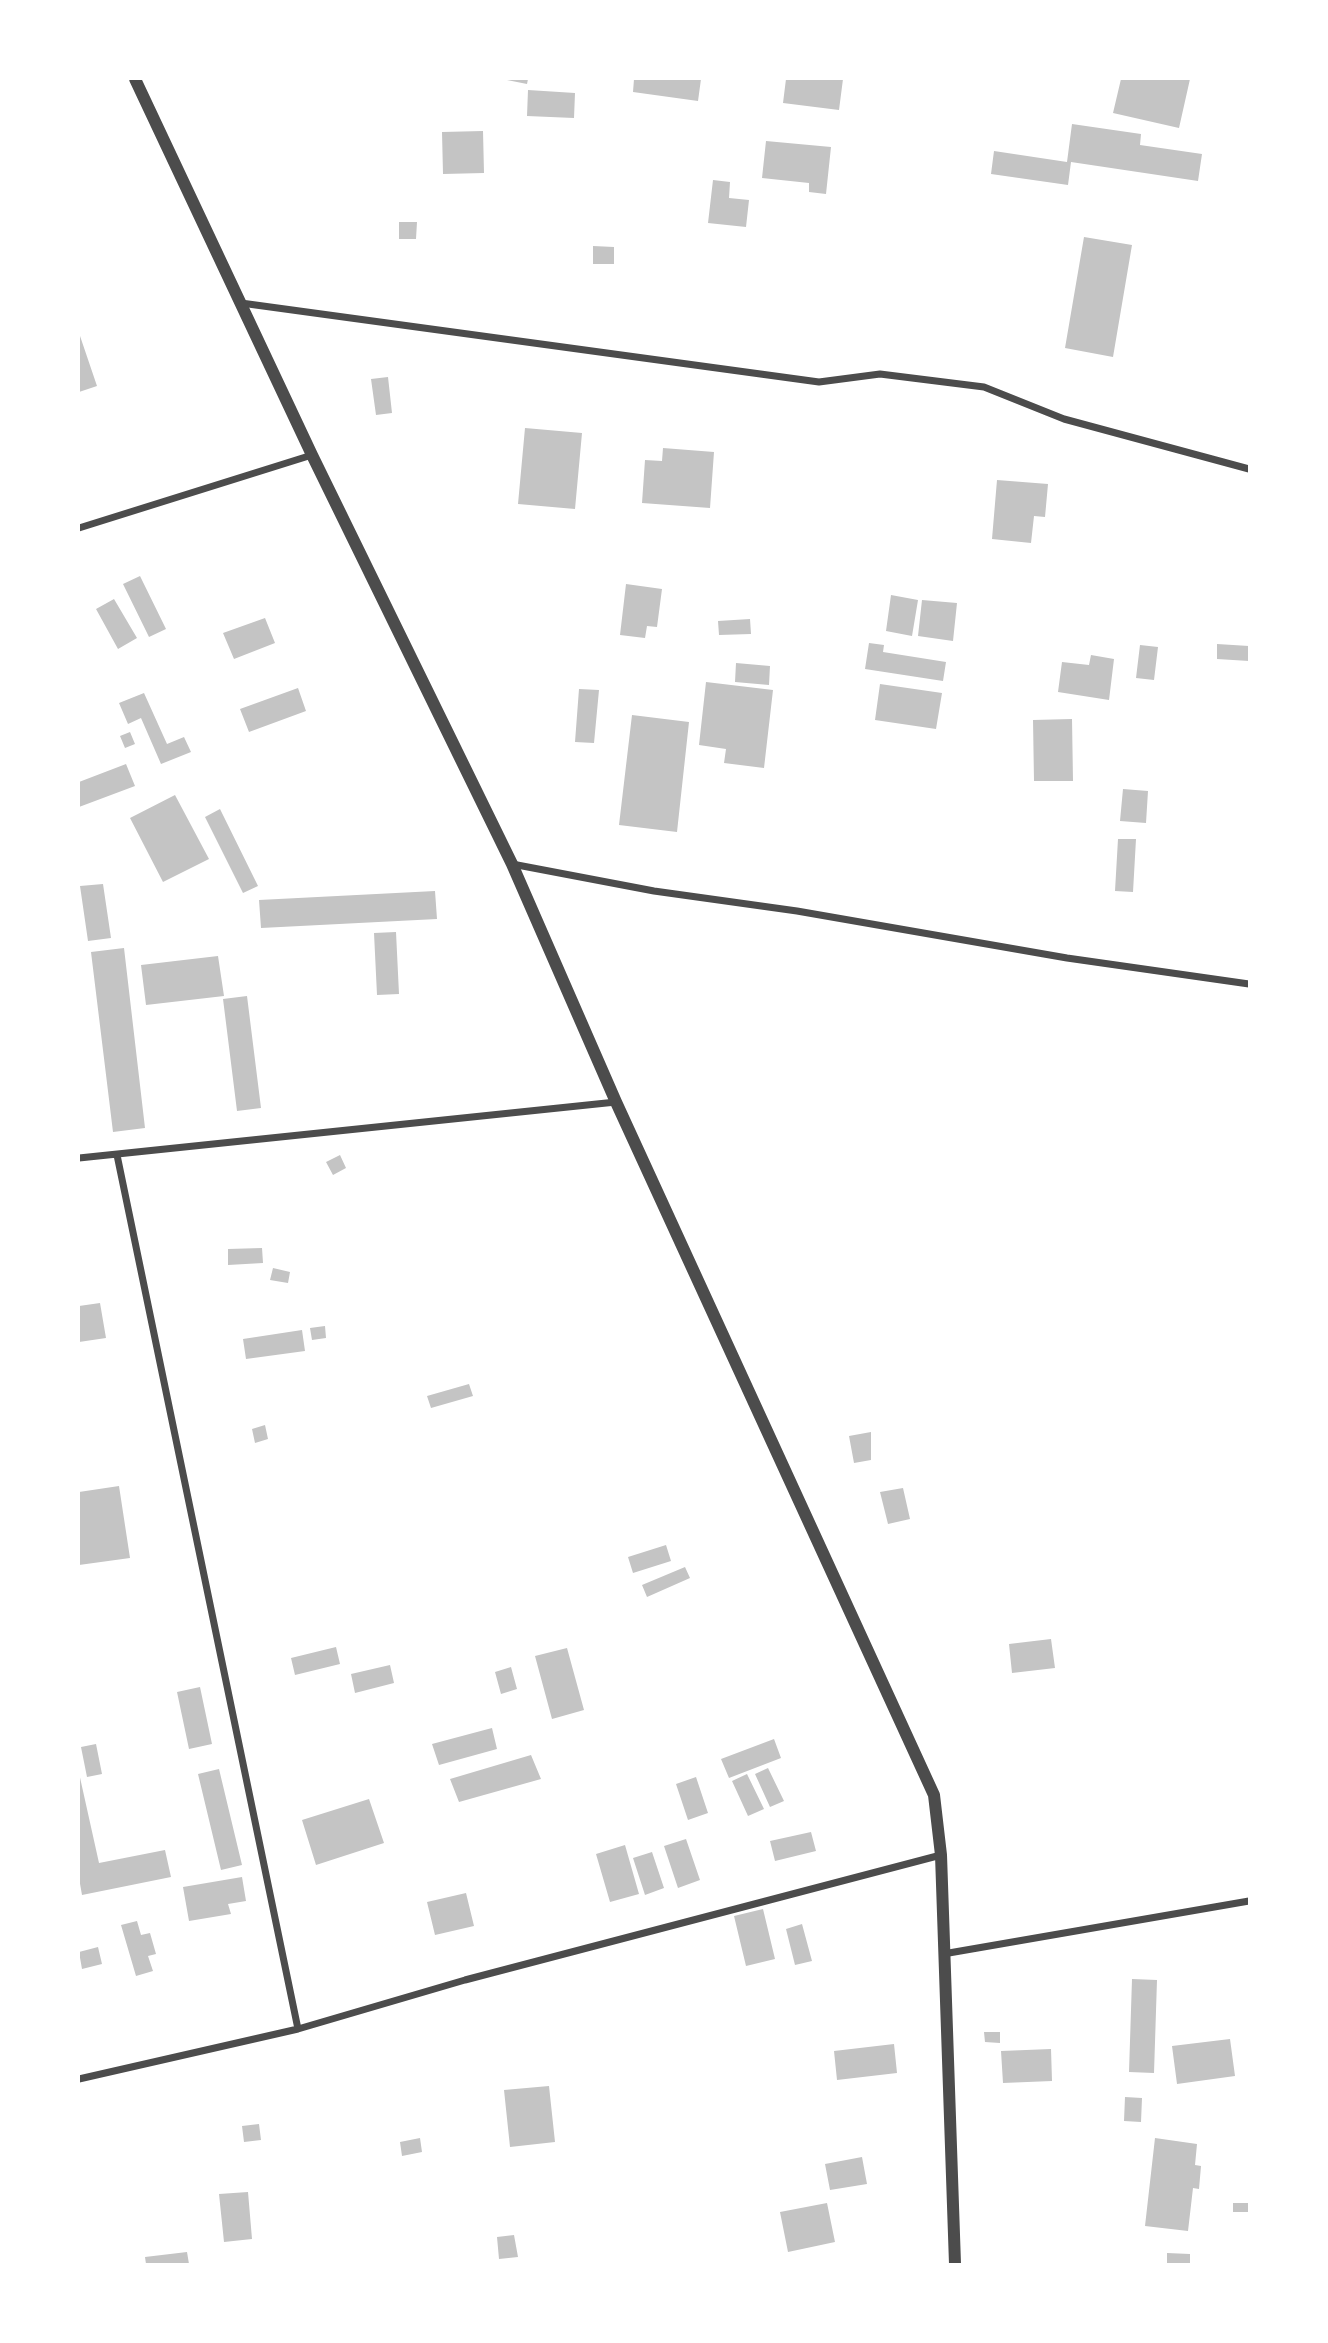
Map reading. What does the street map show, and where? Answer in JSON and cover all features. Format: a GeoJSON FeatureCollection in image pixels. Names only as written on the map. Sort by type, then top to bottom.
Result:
{"type":"FeatureCollection","features":[{"type":"Feature","properties":{"kind":"street"},"geometry":{"type":"LineString","coordinates":[[135,79],[312,455],[512,864],[617,1102],[934,1795],[941,1855],[955,2264]]}},
{"type":"Feature","properties":{"kind":"street"},"geometry":{"type":"LineString","coordinates":[[240,303],[819,382],[880,374],[984,387],[1064,418],[1249,470]]}},
{"type":"Feature","properties":{"kind":"street"},"geometry":{"type":"LineString","coordinates":[[79,528],[312,455]]}},
{"type":"Feature","properties":{"kind":"street"},"geometry":{"type":"LineString","coordinates":[[512,864],[654,891],[797,911],[1068,958],[1249,984]]}},
{"type":"Feature","properties":{"kind":"street"},"geometry":{"type":"LineString","coordinates":[[79,1158],[617,1102]]}},
{"type":"Feature","properties":{"kind":"street"},"geometry":{"type":"LineString","coordinates":[[117,1155],[298,2029]]}},
{"type":"Feature","properties":{"kind":"street"},"geometry":{"type":"LineString","coordinates":[[79,2079],[298,2029],[465,1980],[941,1855]]}},
{"type":"Feature","properties":{"kind":"street"},"geometry":{"type":"LineString","coordinates":[[943,1954],[1249,1901]]}},
{"type":"Feature","properties":{"kind":"building"},"geometry":{"type":"Polygon","coordinates":[[[502,79],[528,79],[527,84],[502,79]]]}},
{"type":"Feature","properties":{"kind":"building"},"geometry":{"type":"Polygon","coordinates":[[[634,79],[701,79],[698,101],[633,92],[634,79]]]}},
{"type":"Feature","properties":{"kind":"building"},"geometry":{"type":"Polygon","coordinates":[[[786,79],[843,79],[839,110],[783,103],[786,79]]]}},
{"type":"Feature","properties":{"kind":"building"},"geometry":{"type":"Polygon","coordinates":[[[1121,79],[1190,79],[1179,128],[1113,113],[1121,79]]]}},
{"type":"Feature","properties":{"kind":"building"},"geometry":{"type":"Polygon","coordinates":[[[528,90],[575,93],[574,118],[527,116],[528,90]]]}},
{"type":"Feature","properties":{"kind":"building"},"geometry":{"type":"Polygon","coordinates":[[[1072,124],[1141,134],[1140,145],[1202,154],[1198,181],[1071,162],[1068,185],[991,174],[994,151],[1067,162],[1072,124]]]}},
{"type":"Feature","properties":{"kind":"building"},"geometry":{"type":"Polygon","coordinates":[[[483,131],[484,173],[443,174],[442,132],[483,131]]]}},
{"type":"Feature","properties":{"kind":"building"},"geometry":{"type":"Polygon","coordinates":[[[766,141],[831,147],[826,194],[809,192],[809,183],[762,178],[766,141]]]}},
{"type":"Feature","properties":{"kind":"building"},"geometry":{"type":"Polygon","coordinates":[[[713,180],[730,182],[729,198],[749,200],[746,227],[708,223],[713,180]]]}},
{"type":"Feature","properties":{"kind":"building"},"geometry":{"type":"Polygon","coordinates":[[[399,222],[417,222],[416,239],[399,239],[399,222]]]}},
{"type":"Feature","properties":{"kind":"building"},"geometry":{"type":"Polygon","coordinates":[[[1084,237],[1132,245],[1113,357],[1065,348],[1084,237]]]}},
{"type":"Feature","properties":{"kind":"building"},"geometry":{"type":"Polygon","coordinates":[[[593,246],[614,247],[614,264],[593,264],[593,246]]]}},
{"type":"Feature","properties":{"kind":"building"},"geometry":{"type":"Polygon","coordinates":[[[79,333],[97,386],[79,392],[79,333]]]}},
{"type":"Feature","properties":{"kind":"building"},"geometry":{"type":"Polygon","coordinates":[[[388,377],[392,413],[376,415],[371,379],[388,377]]]}},
{"type":"Feature","properties":{"kind":"building"},"geometry":{"type":"Polygon","coordinates":[[[525,428],[582,433],[575,509],[518,504],[525,428]]]}},
{"type":"Feature","properties":{"kind":"building"},"geometry":{"type":"Polygon","coordinates":[[[663,448],[714,452],[710,508],[642,503],[645,460],[662,461],[663,448]]]}},
{"type":"Feature","properties":{"kind":"building"},"geometry":{"type":"Polygon","coordinates":[[[997,480],[1048,484],[1045,517],[1034,516],[1031,543],[992,539],[997,480]]]}},
{"type":"Feature","properties":{"kind":"building"},"geometry":{"type":"Polygon","coordinates":[[[140,576],[166,629],[149,637],[123,584],[140,576]]]}},
{"type":"Feature","properties":{"kind":"building"},"geometry":{"type":"Polygon","coordinates":[[[626,584],[662,589],[657,627],[647,626],[645,638],[620,635],[626,584]]]}},
{"type":"Feature","properties":{"kind":"building"},"geometry":{"type":"Polygon","coordinates":[[[891,595],[918,600],[912,636],[886,631],[891,595]]]}},
{"type":"Feature","properties":{"kind":"building"},"geometry":{"type":"Polygon","coordinates":[[[114,599],[137,638],[118,649],[96,609],[114,599]]]}},
{"type":"Feature","properties":{"kind":"building"},"geometry":{"type":"Polygon","coordinates":[[[922,600],[957,603],[953,641],[918,636],[922,600]]]}},
{"type":"Feature","properties":{"kind":"building"},"geometry":{"type":"Polygon","coordinates":[[[265,618],[275,643],[234,659],[223,633],[265,618]]]}},
{"type":"Feature","properties":{"kind":"building"},"geometry":{"type":"Polygon","coordinates":[[[750,619],[751,634],[719,635],[718,621],[750,619]]]}},
{"type":"Feature","properties":{"kind":"building"},"geometry":{"type":"Polygon","coordinates":[[[869,643],[884,645],[883,652],[946,662],[943,681],[865,669],[869,643]]]}},
{"type":"Feature","properties":{"kind":"building"},"geometry":{"type":"Polygon","coordinates":[[[1217,644],[1249,646],[1249,661],[1217,659],[1217,644]]]}},
{"type":"Feature","properties":{"kind":"building"},"geometry":{"type":"Polygon","coordinates":[[[1140,645],[1158,647],[1154,680],[1136,678],[1140,645]]]}},
{"type":"Feature","properties":{"kind":"building"},"geometry":{"type":"Polygon","coordinates":[[[1091,655],[1114,659],[1109,700],[1058,692],[1062,662],[1089,665],[1091,655]]]}},
{"type":"Feature","properties":{"kind":"building"},"geometry":{"type":"Polygon","coordinates":[[[736,663],[770,666],[769,685],[735,682],[736,663]]]}},
{"type":"Feature","properties":{"kind":"building"},"geometry":{"type":"Polygon","coordinates":[[[706,682],[773,690],[764,768],[724,763],[726,749],[699,745],[706,682]]]}},
{"type":"Feature","properties":{"kind":"building"},"geometry":{"type":"Polygon","coordinates":[[[880,684],[942,693],[936,729],[875,720],[880,684]]]}},
{"type":"Feature","properties":{"kind":"building"},"geometry":{"type":"Polygon","coordinates":[[[298,688],[306,711],[249,732],[240,709],[298,688]]]}},
{"type":"Feature","properties":{"kind":"building"},"geometry":{"type":"Polygon","coordinates":[[[579,689],[599,690],[594,743],[575,742],[579,689]]]}},
{"type":"Feature","properties":{"kind":"building"},"geometry":{"type":"Polygon","coordinates":[[[144,693],[167,744],[184,737],[191,752],[161,764],[141,718],[128,724],[119,703],[144,693]]]}},
{"type":"Feature","properties":{"kind":"building"},"geometry":{"type":"Polygon","coordinates":[[[632,715],[689,722],[677,832],[619,825],[632,715]]]}},
{"type":"Feature","properties":{"kind":"building"},"geometry":{"type":"Polygon","coordinates":[[[1072,719],[1073,781],[1034,781],[1033,720],[1072,719]]]}},
{"type":"Feature","properties":{"kind":"building"},"geometry":{"type":"Polygon","coordinates":[[[130,732],[135,744],[125,748],[120,736],[130,732]]]}},
{"type":"Feature","properties":{"kind":"building"},"geometry":{"type":"Polygon","coordinates":[[[126,764],[135,786],[79,807],[79,782],[126,764]]]}},
{"type":"Feature","properties":{"kind":"building"},"geometry":{"type":"Polygon","coordinates":[[[1123,789],[1148,791],[1146,823],[1120,821],[1123,789]]]}},
{"type":"Feature","properties":{"kind":"building"},"geometry":{"type":"Polygon","coordinates":[[[175,795],[209,859],[163,882],[130,818],[175,795]]]}},
{"type":"Feature","properties":{"kind":"building"},"geometry":{"type":"Polygon","coordinates":[[[220,809],[258,886],[243,893],[205,817],[220,809]]]}},
{"type":"Feature","properties":{"kind":"building"},"geometry":{"type":"Polygon","coordinates":[[[1118,839],[1136,839],[1133,892],[1115,891],[1118,839]]]}},
{"type":"Feature","properties":{"kind":"building"},"geometry":{"type":"Polygon","coordinates":[[[103,884],[111,938],[88,941],[80,886],[103,884]]]}},
{"type":"Feature","properties":{"kind":"building"},"geometry":{"type":"Polygon","coordinates":[[[435,891],[437,919],[261,928],[259,900],[435,891]]]}},
{"type":"Feature","properties":{"kind":"building"},"geometry":{"type":"Polygon","coordinates":[[[396,932],[399,994],[377,995],[374,933],[396,932]]]}},
{"type":"Feature","properties":{"kind":"building"},"geometry":{"type":"Polygon","coordinates":[[[124,948],[145,1128],[113,1132],[91,952],[124,948]]]}},
{"type":"Feature","properties":{"kind":"building"},"geometry":{"type":"Polygon","coordinates":[[[218,956],[224,996],[146,1005],[141,965],[218,956]]]}},
{"type":"Feature","properties":{"kind":"building"},"geometry":{"type":"Polygon","coordinates":[[[247,996],[261,1108],[237,1111],[223,999],[247,996]]]}},
{"type":"Feature","properties":{"kind":"building"},"geometry":{"type":"Polygon","coordinates":[[[340,1155],[346,1168],[333,1175],[326,1162],[340,1155]]]}},
{"type":"Feature","properties":{"kind":"building"},"geometry":{"type":"Polygon","coordinates":[[[262,1248],[263,1263],[228,1265],[228,1249],[262,1248]]]}},
{"type":"Feature","properties":{"kind":"building"},"geometry":{"type":"Polygon","coordinates":[[[273,1268],[290,1272],[288,1283],[270,1280],[273,1268]]]}},
{"type":"Feature","properties":{"kind":"building"},"geometry":{"type":"Polygon","coordinates":[[[100,1303],[106,1338],[79,1342],[79,1306],[100,1303]]]}},
{"type":"Feature","properties":{"kind":"building"},"geometry":{"type":"Polygon","coordinates":[[[325,1326],[326,1338],[312,1340],[310,1328],[325,1326]]]}},
{"type":"Feature","properties":{"kind":"building"},"geometry":{"type":"Polygon","coordinates":[[[302,1330],[305,1351],[246,1359],[243,1339],[302,1330]]]}},
{"type":"Feature","properties":{"kind":"building"},"geometry":{"type":"Polygon","coordinates":[[[469,1384],[473,1396],[431,1408],[427,1396],[469,1384]]]}},
{"type":"Feature","properties":{"kind":"building"},"geometry":{"type":"Polygon","coordinates":[[[265,1425],[268,1439],[255,1443],[252,1429],[265,1425]]]}},
{"type":"Feature","properties":{"kind":"building"},"geometry":{"type":"Polygon","coordinates":[[[871,1432],[871,1460],[854,1463],[849,1436],[871,1432]]]}},
{"type":"Feature","properties":{"kind":"building"},"geometry":{"type":"Polygon","coordinates":[[[119,1486],[130,1558],[79,1565],[79,1492],[119,1486]]]}},
{"type":"Feature","properties":{"kind":"building"},"geometry":{"type":"Polygon","coordinates":[[[903,1488],[910,1519],[888,1524],[880,1492],[903,1488]]]}},
{"type":"Feature","properties":{"kind":"building"},"geometry":{"type":"Polygon","coordinates":[[[666,1545],[671,1561],[633,1573],[628,1557],[666,1545]]]}},
{"type":"Feature","properties":{"kind":"building"},"geometry":{"type":"Polygon","coordinates":[[[685,1567],[690,1578],[647,1597],[642,1585],[685,1567]]]}},
{"type":"Feature","properties":{"kind":"building"},"geometry":{"type":"Polygon","coordinates":[[[1051,1639],[1055,1668],[1012,1673],[1009,1644],[1051,1639]]]}},
{"type":"Feature","properties":{"kind":"building"},"geometry":{"type":"Polygon","coordinates":[[[336,1647],[340,1664],[295,1675],[291,1658],[336,1647]]]}},
{"type":"Feature","properties":{"kind":"building"},"geometry":{"type":"Polygon","coordinates":[[[567,1648],[584,1710],[552,1719],[535,1656],[567,1648]]]}},
{"type":"Feature","properties":{"kind":"building"},"geometry":{"type":"Polygon","coordinates":[[[390,1665],[394,1683],[355,1693],[351,1674],[390,1665]]]}},
{"type":"Feature","properties":{"kind":"building"},"geometry":{"type":"Polygon","coordinates":[[[511,1667],[517,1689],[501,1694],[495,1672],[511,1667]]]}},
{"type":"Feature","properties":{"kind":"building"},"geometry":{"type":"Polygon","coordinates":[[[200,1687],[212,1744],[189,1749],[177,1692],[200,1687]]]}},
{"type":"Feature","properties":{"kind":"building"},"geometry":{"type":"Polygon","coordinates":[[[492,1728],[497,1749],[439,1765],[432,1744],[492,1728]]]}},
{"type":"Feature","properties":{"kind":"building"},"geometry":{"type":"Polygon","coordinates":[[[774,1739],[781,1758],[729,1778],[721,1759],[774,1739]]]}},
{"type":"Feature","properties":{"kind":"building"},"geometry":{"type":"Polygon","coordinates":[[[96,1744],[102,1774],[87,1777],[81,1747],[96,1744]]]}},
{"type":"Feature","properties":{"kind":"building"},"geometry":{"type":"Polygon","coordinates":[[[531,1755],[541,1779],[459,1802],[450,1779],[531,1755]]]}},
{"type":"Feature","properties":{"kind":"building"},"geometry":{"type":"Polygon","coordinates":[[[768,1768],[784,1801],[770,1807],[755,1774],[768,1768]]]}},
{"type":"Feature","properties":{"kind":"building"},"geometry":{"type":"Polygon","coordinates":[[[219,1769],[242,1865],[221,1870],[198,1774],[219,1769]]]}},
{"type":"Feature","properties":{"kind":"building"},"geometry":{"type":"Polygon","coordinates":[[[79,1773],[99,1863],[165,1850],[171,1877],[82,1895],[79,1878],[79,1773]]]}},
{"type":"Feature","properties":{"kind":"building"},"geometry":{"type":"Polygon","coordinates":[[[747,1774],[764,1809],[748,1816],[732,1781],[747,1774]]]}},
{"type":"Feature","properties":{"kind":"building"},"geometry":{"type":"Polygon","coordinates":[[[696,1777],[708,1813],[688,1820],[676,1784],[696,1777]]]}},
{"type":"Feature","properties":{"kind":"building"},"geometry":{"type":"Polygon","coordinates":[[[369,1799],[384,1843],[316,1865],[302,1820],[369,1799]]]}},
{"type":"Feature","properties":{"kind":"building"},"geometry":{"type":"Polygon","coordinates":[[[811,1832],[816,1851],[775,1861],[770,1841],[811,1832]]]}},
{"type":"Feature","properties":{"kind":"building"},"geometry":{"type":"Polygon","coordinates":[[[686,1839],[700,1880],[678,1888],[664,1846],[686,1839]]]}},
{"type":"Feature","properties":{"kind":"building"},"geometry":{"type":"Polygon","coordinates":[[[625,1845],[639,1894],[610,1902],[596,1854],[625,1845]]]}},
{"type":"Feature","properties":{"kind":"building"},"geometry":{"type":"Polygon","coordinates":[[[652,1852],[664,1888],[645,1895],[633,1858],[652,1852]]]}},
{"type":"Feature","properties":{"kind":"building"},"geometry":{"type":"Polygon","coordinates":[[[242,1877],[246,1901],[228,1904],[231,1914],[189,1921],[183,1887],[242,1877]]]}},
{"type":"Feature","properties":{"kind":"building"},"geometry":{"type":"Polygon","coordinates":[[[466,1893],[474,1926],[435,1935],[427,1902],[466,1893]]]}},
{"type":"Feature","properties":{"kind":"building"},"geometry":{"type":"Polygon","coordinates":[[[763,1909],[775,1959],[746,1966],[734,1916],[763,1909]]]}},
{"type":"Feature","properties":{"kind":"building"},"geometry":{"type":"Polygon","coordinates":[[[137,1921],[141,1935],[150,1933],[156,1954],[148,1956],[153,1971],[136,1976],[121,1925],[137,1921]]]}},
{"type":"Feature","properties":{"kind":"building"},"geometry":{"type":"Polygon","coordinates":[[[802,1924],[812,1961],[795,1965],[786,1929],[802,1924]]]}},
{"type":"Feature","properties":{"kind":"building"},"geometry":{"type":"Polygon","coordinates":[[[98,1947],[102,1964],[82,1969],[79,1952],[98,1947]]]}},
{"type":"Feature","properties":{"kind":"building"},"geometry":{"type":"Polygon","coordinates":[[[1132,1979],[1157,1980],[1154,2073],[1129,2072],[1132,1979]]]}},
{"type":"Feature","properties":{"kind":"building"},"geometry":{"type":"Polygon","coordinates":[[[984,2032],[1000,2032],[1000,2043],[985,2042],[984,2032]]]}},
{"type":"Feature","properties":{"kind":"building"},"geometry":{"type":"Polygon","coordinates":[[[1230,2039],[1235,2076],[1177,2084],[1172,2046],[1230,2039]]]}},
{"type":"Feature","properties":{"kind":"building"},"geometry":{"type":"Polygon","coordinates":[[[894,2044],[897,2073],[837,2080],[834,2051],[894,2044]]]}},
{"type":"Feature","properties":{"kind":"building"},"geometry":{"type":"Polygon","coordinates":[[[1051,2049],[1052,2081],[1003,2083],[1001,2051],[1051,2049]]]}},
{"type":"Feature","properties":{"kind":"building"},"geometry":{"type":"Polygon","coordinates":[[[549,2086],[555,2142],[510,2147],[504,2090],[549,2086]]]}},
{"type":"Feature","properties":{"kind":"building"},"geometry":{"type":"Polygon","coordinates":[[[1125,2097],[1142,2098],[1141,2122],[1124,2121],[1125,2097]]]}},
{"type":"Feature","properties":{"kind":"building"},"geometry":{"type":"Polygon","coordinates":[[[259,2124],[261,2140],[244,2142],[242,2126],[259,2124]]]}},
{"type":"Feature","properties":{"kind":"building"},"geometry":{"type":"Polygon","coordinates":[[[420,2138],[422,2152],[402,2156],[400,2142],[420,2138]]]}},
{"type":"Feature","properties":{"kind":"building"},"geometry":{"type":"Polygon","coordinates":[[[1155,2138],[1197,2144],[1195,2165],[1201,2166],[1199,2189],[1193,2188],[1188,2231],[1145,2226],[1155,2138]]]}},
{"type":"Feature","properties":{"kind":"building"},"geometry":{"type":"Polygon","coordinates":[[[862,2157],[867,2184],[830,2190],[825,2164],[862,2157]]]}},
{"type":"Feature","properties":{"kind":"building"},"geometry":{"type":"Polygon","coordinates":[[[248,2192],[252,2239],[224,2242],[219,2194],[248,2192]]]}},
{"type":"Feature","properties":{"kind":"building"},"geometry":{"type":"Polygon","coordinates":[[[827,2203],[835,2242],[788,2252],[780,2212],[827,2203]]]}},
{"type":"Feature","properties":{"kind":"building"},"geometry":{"type":"Polygon","coordinates":[[[1233,2203],[1249,2203],[1249,2212],[1233,2212],[1233,2203]]]}},
{"type":"Feature","properties":{"kind":"building"},"geometry":{"type":"Polygon","coordinates":[[[514,2235],[518,2257],[499,2259],[497,2237],[514,2235]]]}},
{"type":"Feature","properties":{"kind":"building"},"geometry":{"type":"Polygon","coordinates":[[[187,2252],[189,2264],[146,2264],[145,2257],[187,2252]]]}},
{"type":"Feature","properties":{"kind":"building"},"geometry":{"type":"Polygon","coordinates":[[[1167,2253],[1190,2254],[1190,2264],[1167,2264],[1167,2253]]]}}]}
